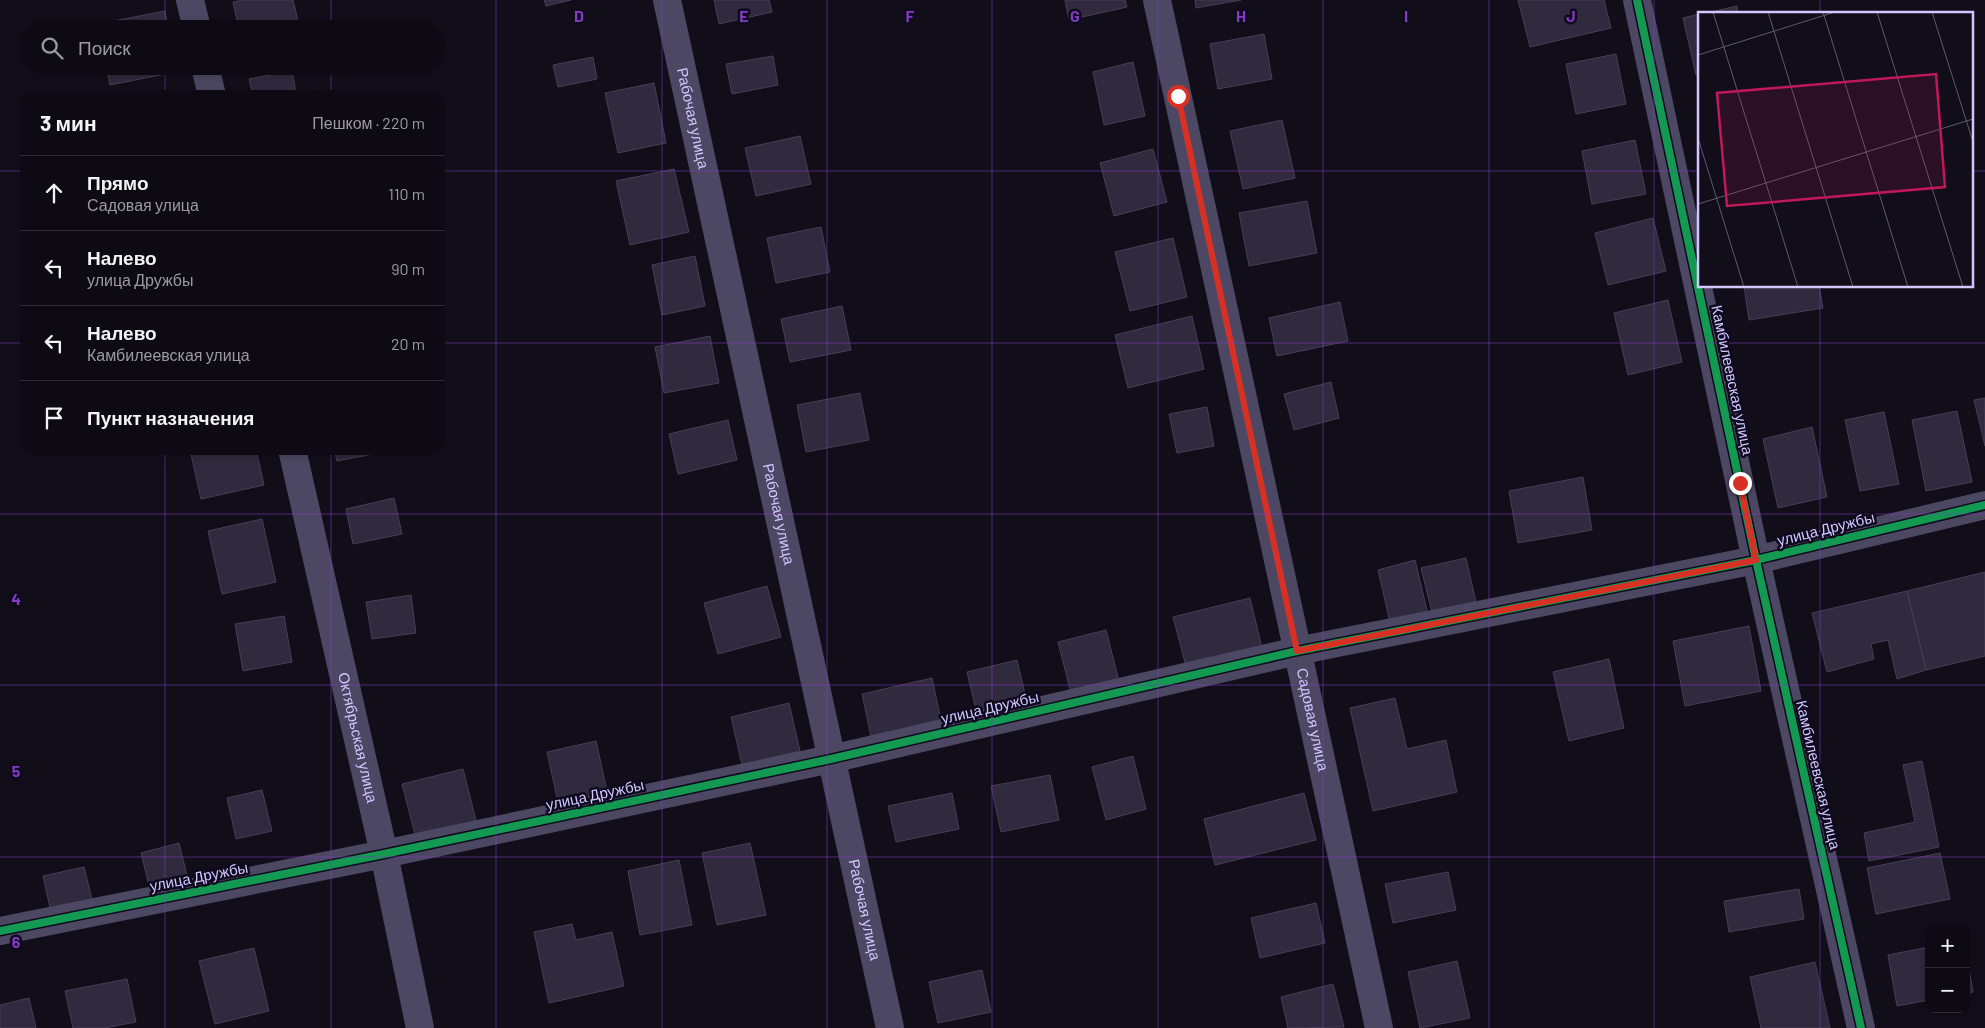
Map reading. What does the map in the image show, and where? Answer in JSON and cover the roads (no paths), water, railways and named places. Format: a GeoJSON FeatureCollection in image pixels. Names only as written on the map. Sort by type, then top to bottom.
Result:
{"type":"FeatureCollection","features":[{"type":"Feature","properties":{"kind":"street"},"geometry":{"type":"LineString","coordinates":[[190,0],[194,20]]}},
{"type":"Feature","properties":{"kind":"street","name":"Рабочая улица"},"geometry":{"type":"LineString","coordinates":[[667,0],[890,1028]]}},
{"type":"Feature","properties":{"kind":"street","name":"Садовая улица"},"geometry":{"type":"LineString","coordinates":[[1157,0],[1379,1028]]}},
{"type":"Feature","properties":{"kind":"street","name":"Камбилеевская улица"},"geometry":{"type":"LineString","coordinates":[[1637,0],[1698,287]]}},
{"type":"Feature","properties":{"kind":"street"},"geometry":{"type":"LineString","coordinates":[[207,75],[211,90]]}},
{"type":"Feature","properties":{"kind":"street","name":"Камбилеевская улица"},"geometry":{"type":"LineString","coordinates":[[1698,288],[1756,560],[1860,1028]]}},
{"type":"Feature","properties":{"kind":"street","name":"Октябрьская улица"},"geometry":{"type":"LineString","coordinates":[[293,455],[384,854],[420,1028]]}},
{"type":"Feature","properties":{"kind":"street","name":"улица Дружбы"},"geometry":{"type":"LineString","coordinates":[[0,931],[384,854],[831,759],[1297,651],[1756,560],[1985,505]]}}]}
